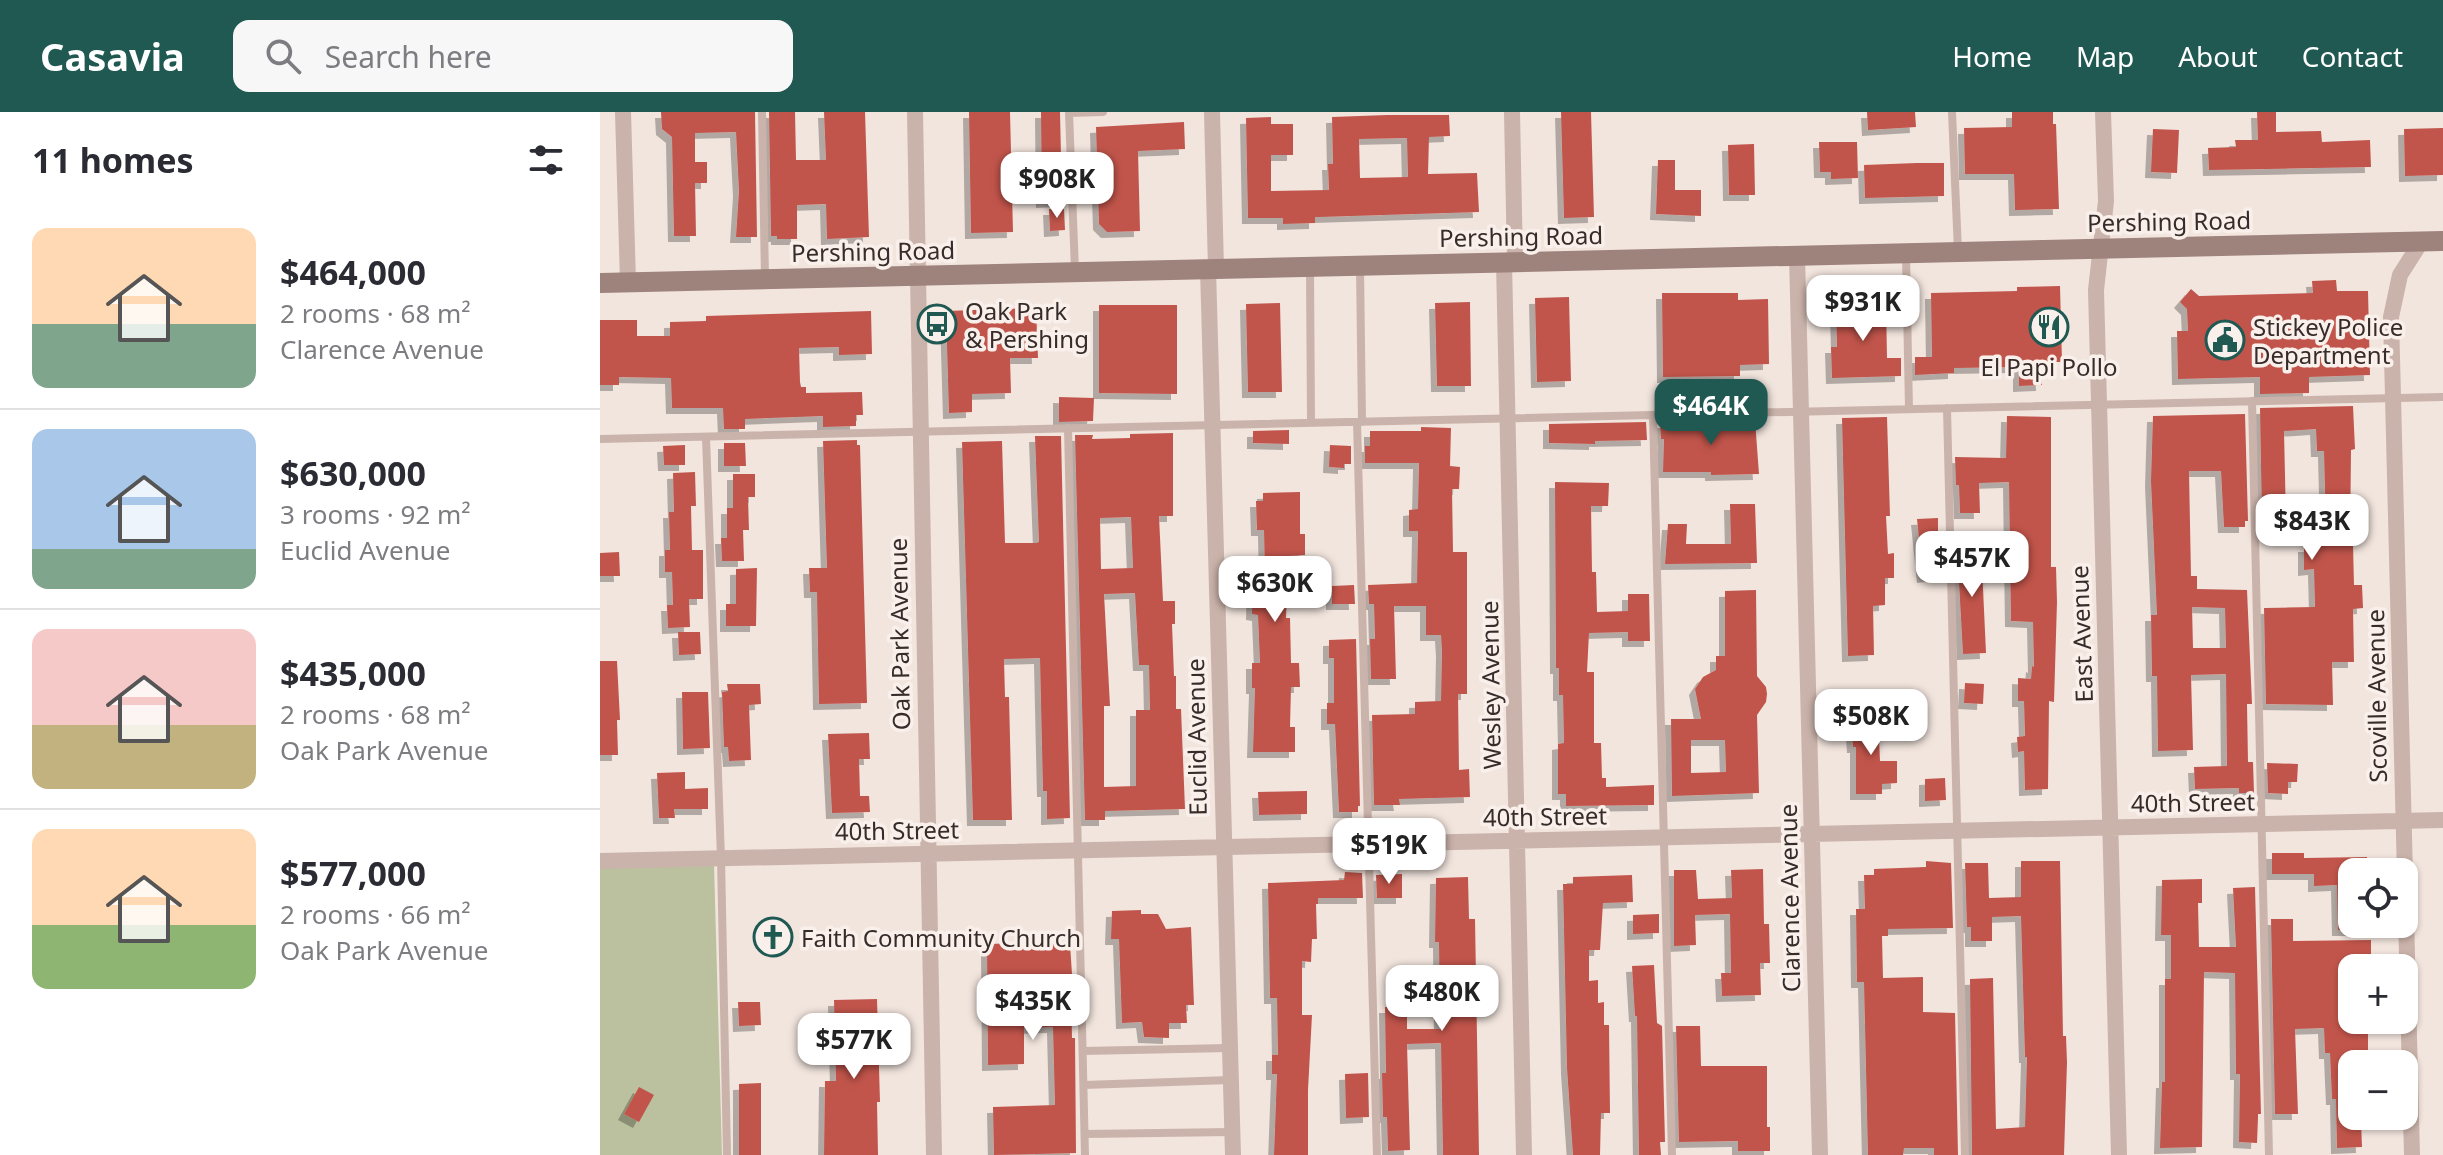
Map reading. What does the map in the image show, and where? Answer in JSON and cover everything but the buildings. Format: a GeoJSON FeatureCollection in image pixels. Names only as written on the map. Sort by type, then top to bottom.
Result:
{"type":"FeatureCollection","features":[{"type":"Feature","properties":{"kind":"main road","name":"Pershing Road"},"geometry":{"type":"LineString","coordinates":[[600,283],[2443,241]]}},
{"type":"Feature","properties":{"kind":"street"},"geometry":{"type":"LineString","coordinates":[[623,112],[628,282]]}},
{"type":"Feature","properties":{"kind":"street","name":"Oak Park Avenue"},"geometry":{"type":"LineString","coordinates":[[915,112],[934,1155]]}},
{"type":"Feature","properties":{"kind":"street","name":"Euclid Avenue"},"geometry":{"type":"LineString","coordinates":[[1212,112],[1213,425],[1222,847],[1233,1155]]}},
{"type":"Feature","properties":{"kind":"street","name":"Wesley Avenue"},"geometry":{"type":"LineString","coordinates":[[1512,112],[1508,418],[1524,1155]]}},
{"type":"Feature","properties":{"kind":"street","name":"East Avenue"},"geometry":{"type":"LineString","coordinates":[[2103,112],[2106,201],[2096,290],[2119,1155]]}},
{"type":"Feature","properties":{"kind":"street","name":"Scoville Avenue"},"geometry":{"type":"LineString","coordinates":[[2412,1155],[2391,317],[2400,275],[2421,242]]}},
{"type":"Feature","properties":{"kind":"street","name":"Clarence Avenue"},"geometry":{"type":"LineString","coordinates":[[1797,256],[1820,1155]]}},
{"type":"Feature","properties":{"kind":"street","name":"40th Street"},"geometry":{"type":"LineString","coordinates":[[600,861],[2443,820]]}},
{"type":"Feature","properties":{"kind":"lane"},"geometry":{"type":"LineString","coordinates":[[762,112],[765,279]]}},
{"type":"Feature","properties":{"kind":"lane"},"geometry":{"type":"LineString","coordinates":[[1075,272],[1069,112],[1103,112]]}},
{"type":"Feature","properties":{"kind":"lane"},"geometry":{"type":"LineString","coordinates":[[1952,112],[1958,252]]}},
{"type":"Feature","properties":{"kind":"lane"},"geometry":{"type":"LineString","coordinates":[[1906,254],[1909,409]]}},
{"type":"Feature","properties":{"kind":"lane"},"geometry":{"type":"LineString","coordinates":[[1360,266],[1359,422],[1377,1155]]}},
{"type":"Feature","properties":{"kind":"lane"},"geometry":{"type":"LineString","coordinates":[[1310,267],[1311,423]]}},
{"type":"Feature","properties":{"kind":"lane"},"geometry":{"type":"LineString","coordinates":[[600,439],[2443,397]]}},
{"type":"Feature","properties":{"kind":"lane"},"geometry":{"type":"LineString","coordinates":[[2252,401],[2259,824],[2269,1155]]}},
{"type":"Feature","properties":{"kind":"lane"},"geometry":{"type":"LineString","coordinates":[[1947,408],[1965,1155]]}},
{"type":"Feature","properties":{"kind":"lane"},"geometry":{"type":"LineString","coordinates":[[1653,415],[1672,1155]]}},
{"type":"Feature","properties":{"kind":"lane"},"geometry":{"type":"LineString","coordinates":[[1068,428],[1085,1155]]}},
{"type":"Feature","properties":{"kind":"lane"},"geometry":{"type":"LineString","coordinates":[[706,437],[721,858],[727,1155]]}},
{"type":"Feature","properties":{"kind":"lane"},"geometry":{"type":"LineString","coordinates":[[1083,1051],[1229,1048]]}},
{"type":"Feature","properties":{"kind":"lane"},"geometry":{"type":"LineString","coordinates":[[1084,1085],[1230,1080]]}},
{"type":"Feature","properties":{"kind":"lane"},"geometry":{"type":"LineString","coordinates":[[1085,1134],[1232,1132]]}},
{"type":"Feature","properties":{"kind":"green space"},"geometry":{"type":"Polygon","coordinates":[[[714,863],[722,1155],[600,1155],[600,866],[714,863]]]}},
{"type":"Feature","properties":{"kind":"place","name":"Oak Park & Pershing"},"geometry":{"type":"Point","coordinates":[937,324]}},
{"type":"Feature","properties":{"kind":"place","name":"El Papi Pollo"},"geometry":{"type":"Point","coordinates":[2049,327]}},
{"type":"Feature","properties":{"kind":"place","name":"Stickey Police Department"},"geometry":{"type":"Point","coordinates":[2225,340]}},
{"type":"Feature","properties":{"kind":"place","name":"Faith Community Church"},"geometry":{"type":"Point","coordinates":[773,937]}}]}
